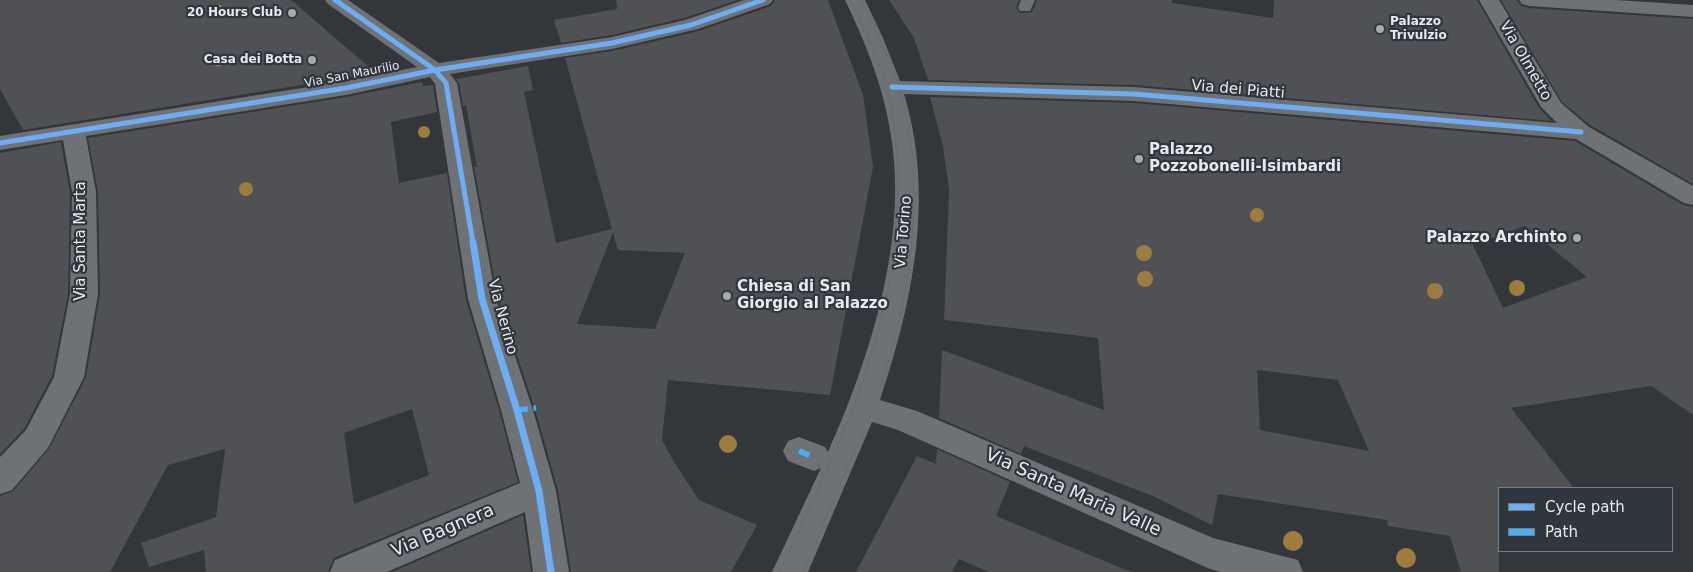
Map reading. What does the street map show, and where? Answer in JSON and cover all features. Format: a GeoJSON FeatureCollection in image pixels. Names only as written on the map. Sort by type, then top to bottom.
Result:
{"type":"FeatureCollection","features":[{"type":"Feature","properties":{"kind":"street"},"geometry":{"type":"LineString","coordinates":[[336,0],[435,70]]}},
{"type":"Feature","properties":{"kind":"street","name":"Via San Maurilio"},"geometry":{"type":"LineString","coordinates":[[3,136],[73,130],[346,88],[435,70],[612,43],[692,25],[763,0]]}},
{"type":"Feature","properties":{"kind":"street","name":"Via Torino"},"geometry":{"type":"LineString","coordinates":[[790,572],[873,382],[893,311],[903,259],[908,175],[904,143],[892,87],[875,43],[855,0]]}},
{"type":"Feature","properties":{"kind":"street","name":"Via Olmetto"},"geometry":{"type":"LineString","coordinates":[[1489,0],[1552,108],[1581,132],[1693,197]]}},
{"type":"Feature","properties":{"kind":"street"},"geometry":{"type":"LineString","coordinates":[[1529,0],[1616,3],[1693,11]]}},
{"type":"Feature","properties":{"kind":"street","name":"Via Nerino"},"geometry":{"type":"LineString","coordinates":[[435,70],[446,83],[482,299],[527,409],[552,572]]}},
{"type":"Feature","properties":{"kind":"street","name":"Via dei Piatti"},"geometry":{"type":"LineString","coordinates":[[892,87],[1134,94],[1581,132]]}},
{"type":"Feature","properties":{"kind":"street","name":"Via Santa Marta"},"geometry":{"type":"LineString","coordinates":[[0,480],[37,439],[68,377],[84,294],[84,192],[73,130]]}},
{"type":"Feature","properties":{"kind":"street","name":"Via Santa Maria Valle"},"geometry":{"type":"LineString","coordinates":[[862,408],[906,420],[1210,563],[1285,572]]}},
{"type":"Feature","properties":{"kind":"street","name":"Via Bagnera"},"geometry":{"type":"LineString","coordinates":[[348,572],[539,491]]}},
{"type":"Feature","properties":{"kind":"building"},"geometry":{"type":"Polygon","coordinates":[[[0,0],[291,0],[376,73],[23,130],[0,89],[0,0]]]}},
{"type":"Feature","properties":{"kind":"building"},"geometry":{"type":"Polygon","coordinates":[[[616,0],[738,0],[684,18],[612,35],[561,43],[554,20],[617,9],[616,0]]]}},
{"type":"Feature","properties":{"kind":"building"},"geometry":{"type":"Polygon","coordinates":[[[775,0],[828,0],[863,95],[873,167],[830,395],[668,380],[662,440],[674,462],[699,500],[757,525],[731,572],[571,572],[558,490],[535,409],[498,299],[474,167],[477,167],[466,105],[463,106],[459,83],[456,79],[528,66],[533,90],[524,92],[556,243],[612,229],[565,58],[612,51],[699,31],[771,6],[775,0]],[[613,232],[577,324],[655,329],[685,253],[618,250],[613,232]]]}},
{"type":"Feature","properties":{"kind":"building"},"geometry":{"type":"Polygon","coordinates":[[[889,0],[1019,0],[1016,7],[1020,13],[1032,12],[1037,0],[1172,0],[1172,3],[1273,18],[1274,0],[1477,0],[1539,108],[1552,121],[1134,85],[928,80],[914,38],[889,0]]]}},
{"type":"Feature","properties":{"kind":"building"},"geometry":{"type":"Polygon","coordinates":[[[1501,0],[1517,0],[1521,6],[1529,8],[1693,19],[1693,184],[1590,125],[1562,102],[1501,0]]]}},
{"type":"Feature","properties":{"kind":"building"},"geometry":{"type":"Polygon","coordinates":[[[422,82],[423,86],[433,85],[437,112],[391,122],[399,183],[447,173],[466,300],[499,410],[518,482],[334,558],[328,572],[206,572],[204,550],[149,567],[141,543],[216,517],[225,449],[168,465],[110,572],[0,572],[0,496],[13,491],[49,449],[86,377],[100,294],[98,192],[88,138],[346,97],[422,82]],[[412,409],[344,433],[354,504],[429,475],[412,409]]]}},
{"type":"Feature","properties":{"kind":"building"},"geometry":{"type":"Polygon","coordinates":[[[930,97],[1134,103],[1575,141],[1683,205],[1693,207],[1693,415],[1651,386],[1511,408],[1573,487],[1498,487],[1499,572],[1461,572],[1450,536],[1388,526],[1387,520],[1218,494],[1212,525],[1155,497],[1024,446],[1021,454],[939,418],[942,350],[1104,410],[1098,338],[944,320],[949,190],[943,146],[930,97]],[[1525,226],[1473,245],[1503,308],[1587,277],[1525,226]],[[1257,370],[1260,430],[1369,451],[1338,380],[1257,370]]]}},
{"type":"Feature","properties":{"kind":"building"},"geometry":{"type":"Polygon","coordinates":[[[61,142],[70,192],[68,294],[52,376],[24,429],[0,454],[0,153],[61,142]]]}},
{"type":"Feature","properties":{"kind":"building"},"geometry":{"type":"Polygon","coordinates":[[[937,449],[1010,482],[996,516],[1131,572],[989,572],[959,559],[952,572],[856,572],[917,456],[936,464],[937,449]]]}},
{"type":"Feature","properties":{"kind":"building"},"geometry":{"type":"Polygon","coordinates":[[[523,515],[531,572],[392,572],[523,515]]]}},
{"type":"Feature","properties":{"kind":"tram line"},"geometry":{"type":"LineString","coordinates":[[779,572],[832,458],[856,401],[875,343],[889,285],[897,224],[897,162],[889,98],[878,60],[850,0]]}},
{"type":"Feature","properties":{"kind":"tram line"},"geometry":{"type":"LineString","coordinates":[[803,572],[873,409],[896,332],[905,293],[911,253],[914,213],[909,133],[901,94],[893,70],[861,0]]}},
{"type":"Feature","properties":{"kind":"marked path"},"geometry":{"type":"LineString","coordinates":[[517,410],[536,408]]}},
{"type":"Feature","properties":{"kind":"marked path"},"geometry":{"type":"LineString","coordinates":[[799,451],[814,457]]}},
{"type":"Feature","properties":{"kind":"cycle path"},"geometry":{"type":"LineString","coordinates":[[335,0],[435,70],[446,83],[482,299],[517,410],[539,491],[551,572]]}},
{"type":"Feature","properties":{"kind":"cycle path"},"geometry":{"type":"LineString","coordinates":[[0,143],[346,88],[435,70],[612,43],[691,25],[763,0]]}},
{"type":"Feature","properties":{"kind":"cycle path"},"geometry":{"type":"LineString","coordinates":[[892,87],[1134,94],[1581,132]]}},
{"type":"Feature","properties":{"kind":"place","name":"20 Hours Club"},"geometry":{"type":"Point","coordinates":[292,13]}},
{"type":"Feature","properties":{"kind":"place","name":"Palazzo Trivulzio"},"geometry":{"type":"Point","coordinates":[1380,29]}},
{"type":"Feature","properties":{"kind":"place","name":"Casa dei Botta"},"geometry":{"type":"Point","coordinates":[312,60]}},
{"type":"Feature","properties":{"kind":"place","name":"Palazzo Pozzobonelli-Isimbardi"},"geometry":{"type":"Point","coordinates":[1139,159]}},
{"type":"Feature","properties":{"kind":"place","name":"Palazzo Archinto"},"geometry":{"type":"Point","coordinates":[1577,238]}},
{"type":"Feature","properties":{"kind":"place","name":"Chiesa di San Giorgio al Palazzo"},"geometry":{"type":"Point","coordinates":[727,296]}}]}
